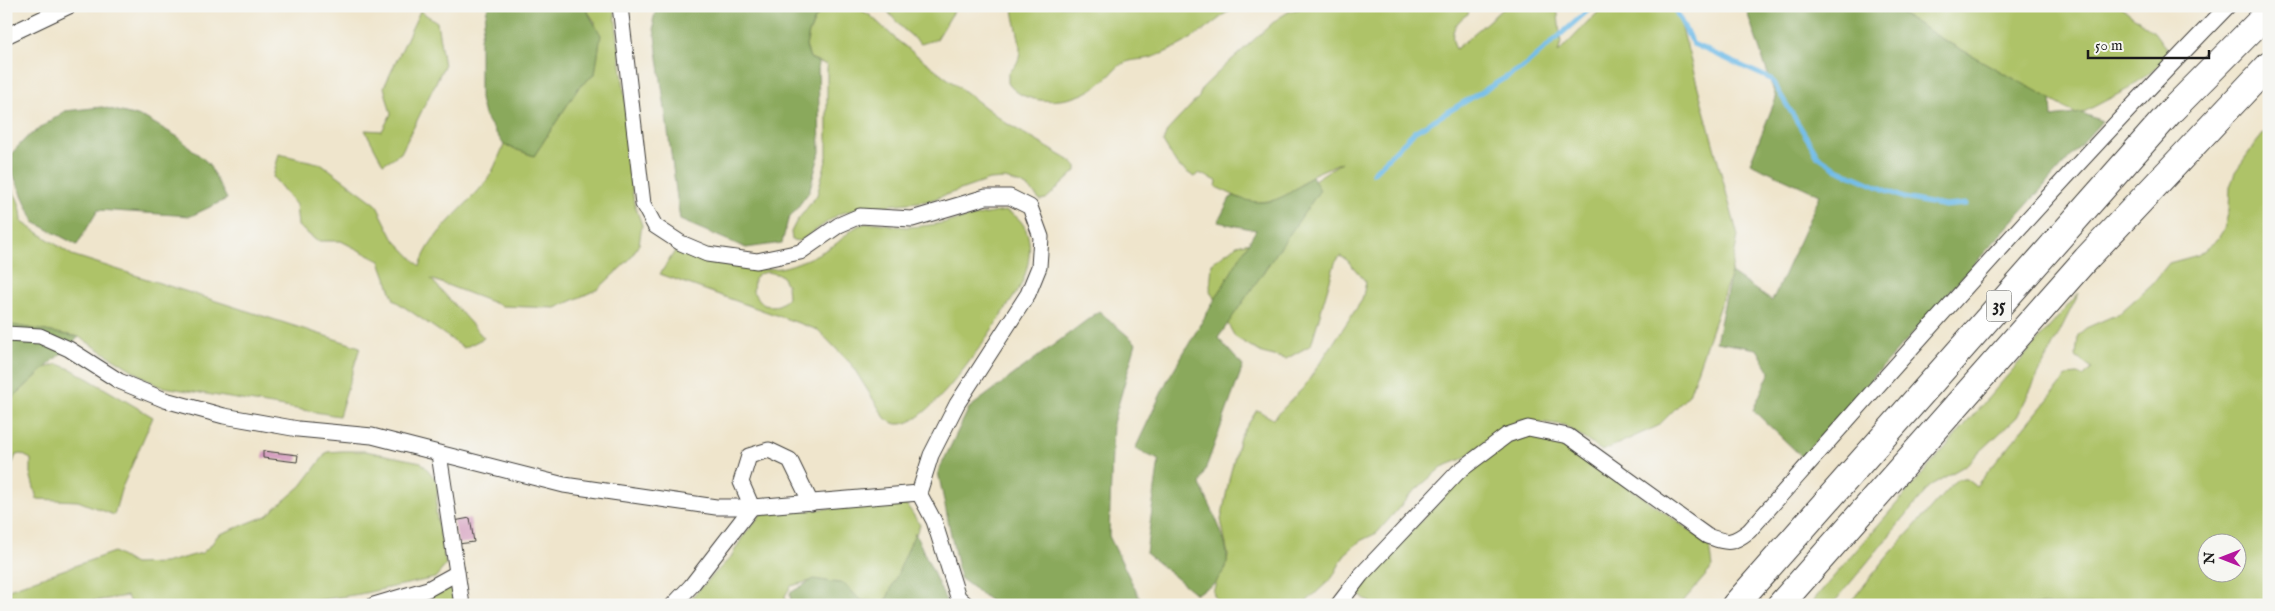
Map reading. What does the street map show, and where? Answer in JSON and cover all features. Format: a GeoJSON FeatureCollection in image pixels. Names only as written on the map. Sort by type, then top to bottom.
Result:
{"type":"FeatureCollection","features":[{"type":"Feature","properties":{"kind":"highway","name":"35"},"geometry":{"type":"LineString","coordinates":[[1735,605],[2172,110],[2269,12]]}},
{"type":"Feature","properties":{"kind":"highway","name":"35"},"geometry":{"type":"LineString","coordinates":[[1780,605],[2086,259],[2269,65]]}},
{"type":"Feature","properties":{"kind":"street"},"geometry":{"type":"LineString","coordinates":[[6,36],[69,6]]}},
{"type":"Feature","properties":{"kind":"street"},"geometry":{"type":"LineString","coordinates":[[620,6],[644,204],[655,226],[681,243],[707,254],[757,261],[800,252],[839,225],[860,216],[912,219],[986,197],[1010,197],[1030,207],[1041,237],[1039,267],[1028,294],[956,404],[931,454],[919,493],[934,521],[958,597],[967,605]]}},
{"type":"Feature","properties":{"kind":"street"},"geometry":{"type":"LineString","coordinates":[[1338,605],[1361,575],[1458,472],[1507,435],[1528,428],[1568,436],[1707,536],[1723,542],[1734,542],[1749,531],[2033,211],[2123,114],[2228,6]]}},
{"type":"Feature","properties":{"kind":"street"},"geometry":{"type":"LineString","coordinates":[[6,334],[40,336],[70,348],[119,381],[165,400],[224,416],[298,429],[372,436],[564,485],[706,506],[752,507],[919,493]]}},
{"type":"Feature","properties":{"kind":"street"},"geometry":{"type":"LineString","coordinates":[[752,507],[741,482],[748,456],[769,450],[790,460],[811,502]]}},
{"type":"Feature","properties":{"kind":"street"},"geometry":{"type":"LineString","coordinates":[[439,454],[462,605]]}},
{"type":"Feature","properties":{"kind":"street"},"geometry":{"type":"LineString","coordinates":[[673,605],[691,586],[752,507]]}},
{"type":"Feature","properties":{"kind":"street"},"geometry":{"type":"LineString","coordinates":[[374,605],[428,589],[457,573]]}},
{"type":"Feature","properties":{"kind":"green space"},"geometry":{"type":"Polygon","coordinates":[[[488,6],[584,6],[601,35],[595,74],[579,87],[534,156],[504,145],[484,115],[480,99],[480,39],[488,6]]]}},
{"type":"Feature","properties":{"kind":"green space"},"geometry":{"type":"Polygon","coordinates":[[[584,6],[614,6],[629,131],[629,167],[634,203],[642,225],[639,244],[630,259],[598,289],[556,308],[502,306],[431,279],[484,338],[464,348],[394,300],[380,261],[341,241],[317,241],[298,226],[296,205],[273,177],[279,154],[322,164],[376,204],[393,238],[420,266],[431,243],[439,232],[487,180],[504,145],[534,156],[579,87],[595,74],[595,22],[584,6]]]}},
{"type":"Feature","properties":{"kind":"green space"},"geometry":{"type":"Polygon","coordinates":[[[657,6],[825,6],[815,19],[806,46],[810,58],[818,62],[820,152],[809,192],[788,220],[782,243],[746,248],[680,220],[653,21],[657,6]]]}},
{"type":"Feature","properties":{"kind":"green space"},"geometry":{"type":"Polygon","coordinates":[[[825,6],[855,6],[871,16],[898,41],[1006,123],[1069,160],[1076,166],[1076,171],[1046,199],[1040,200],[1030,189],[1021,184],[1005,179],[989,180],[928,201],[861,208],[839,214],[800,241],[792,240],[791,232],[796,222],[817,195],[827,157],[827,65],[810,58],[806,46],[815,19],[825,6]]]}},
{"type":"Feature","properties":{"kind":"green space"},"geometry":{"type":"Polygon","coordinates":[[[883,6],[957,6],[937,39],[921,44],[901,27],[883,6]]]}},
{"type":"Feature","properties":{"kind":"green space"},"geometry":{"type":"Polygon","coordinates":[[[1013,6],[1235,6],[1205,29],[1174,49],[1150,58],[1124,63],[1088,92],[1066,99],[1044,100],[1033,99],[1023,95],[1014,90],[1008,83],[1008,73],[1019,59],[1020,51],[1013,6]]]}},
{"type":"Feature","properties":{"kind":"green space"},"geometry":{"type":"Polygon","coordinates":[[[1310,6],[1470,6],[1468,14],[1454,29],[1453,38],[1456,49],[1508,6],[1557,6],[1561,43],[1558,53],[1604,6],[1676,6],[1738,236],[1731,273],[1689,395],[1658,426],[1602,451],[1564,425],[1520,420],[1493,436],[1462,459],[1442,467],[1411,494],[1377,533],[1360,541],[1345,554],[1332,578],[1306,602],[1278,605],[1218,605],[1213,592],[1218,577],[1226,568],[1228,555],[1221,520],[1240,437],[1257,410],[1273,419],[1304,387],[1362,300],[1366,282],[1347,260],[1340,256],[1335,263],[1311,345],[1286,359],[1262,353],[1235,337],[1210,291],[1212,263],[1237,245],[1267,238],[1308,184],[1342,162],[1314,174],[1279,200],[1250,203],[1216,187],[1217,181],[1199,173],[1194,177],[1177,165],[1163,142],[1167,131],[1199,97],[1202,88],[1227,64],[1277,19],[1290,11],[1310,6]]]}},
{"type":"Feature","properties":{"kind":"green space"},"geometry":{"type":"Polygon","coordinates":[[[1745,6],[1889,6],[1942,39],[2051,99],[2052,117],[2082,113],[2102,121],[1802,457],[1753,410],[1770,372],[1757,349],[1716,342],[1731,273],[1772,301],[1820,195],[1750,163],[1776,98],[1745,6]]]}},
{"type":"Feature","properties":{"kind":"green space"},"geometry":{"type":"Polygon","coordinates":[[[1889,6],[2120,6],[2154,32],[2171,55],[2130,88],[2078,115],[1942,39],[1889,6]]]}},
{"type":"Feature","properties":{"kind":"green space"},"geometry":{"type":"Polygon","coordinates":[[[420,11],[437,22],[444,66],[401,153],[383,164],[365,130],[382,131],[391,114],[384,87],[420,11]]]}},
{"type":"Feature","properties":{"kind":"green space"},"geometry":{"type":"Polygon","coordinates":[[[102,107],[145,118],[178,137],[208,163],[227,199],[191,216],[98,210],[77,245],[34,222],[12,172],[12,153],[26,138],[65,111],[102,107]]]}},
{"type":"Feature","properties":{"kind":"green space"},"geometry":{"type":"Polygon","coordinates":[[[2269,131],[2269,605],[1848,605],[1887,557],[1957,479],[1967,479],[1976,486],[2067,376],[2078,375],[2083,377],[2092,369],[2076,357],[2078,335],[2086,328],[2120,313],[2152,284],[2169,263],[2198,255],[2217,240],[2224,229],[2229,210],[2230,187],[2235,172],[2264,133],[2269,131]]]}},
{"type":"Feature","properties":{"kind":"green space"},"geometry":{"type":"Polygon","coordinates":[[[1312,176],[1320,190],[1218,338],[1243,366],[1200,484],[1223,537],[1227,558],[1226,567],[1216,583],[1196,594],[1146,553],[1159,460],[1135,449],[1167,381],[1256,230],[1218,222],[1230,198],[1234,196],[1257,202],[1276,200],[1312,176]]]}},
{"type":"Feature","properties":{"kind":"green space"},"geometry":{"type":"Polygon","coordinates":[[[6,185],[14,192],[21,212],[22,222],[72,255],[360,347],[339,416],[158,386],[79,337],[6,324],[6,185]]]}},
{"type":"Feature","properties":{"kind":"green space"},"geometry":{"type":"Polygon","coordinates":[[[1006,211],[1016,217],[1028,234],[1029,256],[1027,268],[1019,289],[965,368],[947,389],[930,407],[913,420],[899,424],[885,418],[851,364],[818,330],[660,274],[675,251],[714,262],[741,267],[754,269],[780,268],[824,251],[863,224],[875,223],[902,227],[920,226],[1006,211]],[[767,272],[758,274],[754,279],[753,292],[764,305],[778,305],[788,297],[787,285],[781,275],[767,272]]]}},
{"type":"Feature","properties":{"kind":"green space"},"geometry":{"type":"Polygon","coordinates":[[[2079,293],[2017,417],[1966,465],[1931,485],[1832,605],[1809,605],[2079,293]]]}},
{"type":"Feature","properties":{"kind":"green space"},"geometry":{"type":"Polygon","coordinates":[[[1099,311],[1136,343],[1113,423],[1109,536],[1143,605],[996,605],[960,578],[938,472],[969,408],[1099,311]]]}},
{"type":"Feature","properties":{"kind":"green space"},"geometry":{"type":"Polygon","coordinates":[[[6,324],[79,337],[6,404],[6,324]]]}},
{"type":"Feature","properties":{"kind":"green space"},"geometry":{"type":"Polygon","coordinates":[[[58,364],[73,370],[153,417],[121,490],[114,515],[78,501],[37,499],[31,477],[31,459],[21,454],[16,455],[6,479],[6,404],[45,368],[58,364]]]}},
{"type":"Feature","properties":{"kind":"green space"},"geometry":{"type":"Polygon","coordinates":[[[1526,435],[1549,438],[1571,446],[1710,545],[1713,567],[1680,605],[1373,605],[1356,592],[1456,483],[1495,450],[1526,435]]]}},
{"type":"Feature","properties":{"kind":"green space"},"geometry":{"type":"Polygon","coordinates":[[[365,451],[421,462],[438,482],[436,513],[446,565],[435,578],[360,594],[286,605],[131,605],[127,596],[67,605],[6,605],[6,590],[114,552],[134,564],[164,563],[202,553],[218,535],[266,516],[301,486],[327,452],[365,451]]]}},
{"type":"Feature","properties":{"kind":"green space"},"geometry":{"type":"Polygon","coordinates":[[[883,504],[907,505],[920,525],[885,603],[860,600],[845,584],[814,580],[791,586],[785,596],[786,605],[684,605],[731,557],[742,538],[761,514],[883,504]]]}},
{"type":"Feature","properties":{"kind":"green space"},"geometry":{"type":"Polygon","coordinates":[[[915,533],[948,605],[791,605],[790,593],[814,579],[845,584],[860,600],[885,603],[915,533]]]}},
{"type":"Feature","properties":{"kind":"green space"},"geometry":{"type":"Polygon","coordinates":[[[451,584],[454,605],[392,605],[451,584]]]}},
{"type":"Feature","properties":{"kind":"building"},"geometry":{"type":"Polygon","coordinates":[[[263,451],[298,455],[297,462],[263,458],[263,451]]]}},
{"type":"Feature","properties":{"kind":"building"},"geometry":{"type":"Polygon","coordinates":[[[470,518],[474,542],[458,544],[454,521],[470,518]]]}},
{"type":"Feature","properties":{"kind":"waterway"},"geometry":{"type":"LineString","coordinates":[[1373,173],[1414,132],[1525,66],[1593,6]]}},
{"type":"Feature","properties":{"kind":"waterway"},"geometry":{"type":"LineString","coordinates":[[1673,6],[1693,44],[1771,79],[1818,156],[1837,169],[1904,198],[1945,206],[1966,204]]}}]}
